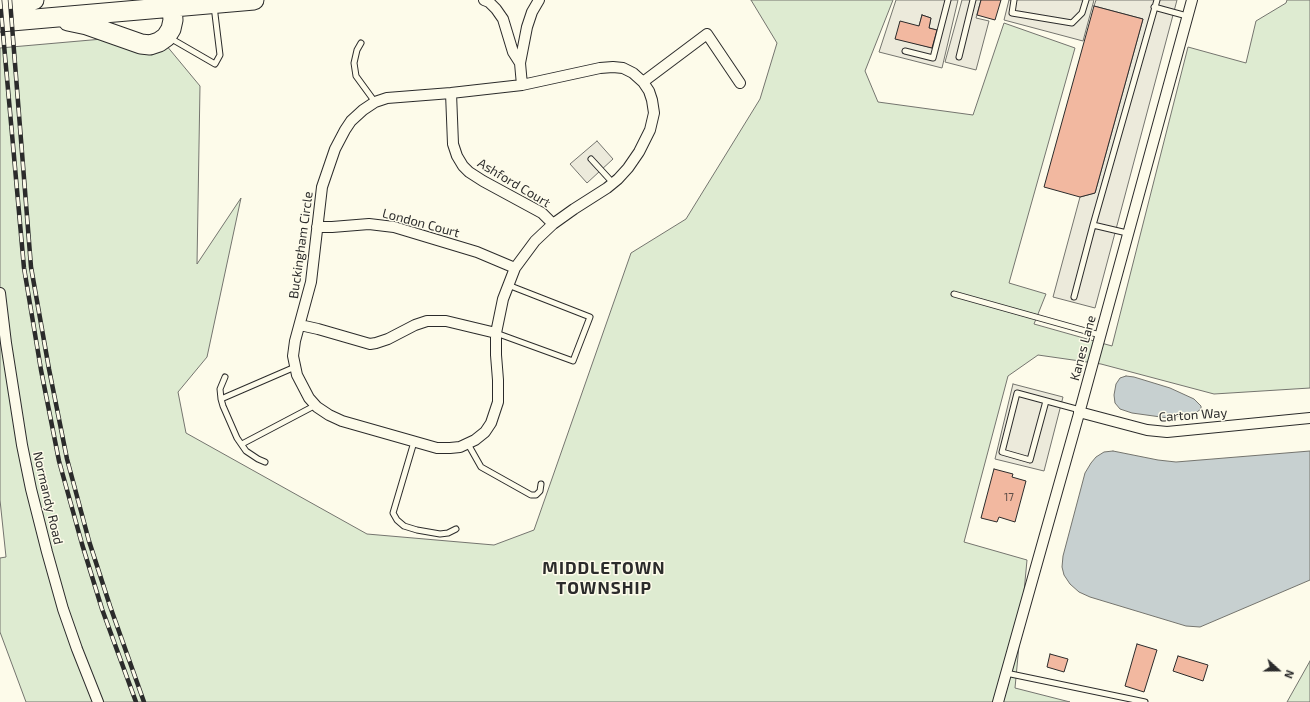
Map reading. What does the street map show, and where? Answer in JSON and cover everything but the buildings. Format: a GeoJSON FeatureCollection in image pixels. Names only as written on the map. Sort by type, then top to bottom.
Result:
{"type":"FeatureCollection","features":[{"type":"Feature","properties":{"kind":"highway"},"geometry":{"type":"LineString","coordinates":[[0,3],[34,0]]}},
{"type":"Feature","properties":{"kind":"highway"},"geometry":{"type":"LineString","coordinates":[[0,22],[171,3],[214,3],[254,0]]}},
{"type":"Feature","properties":{"kind":"highway"},"geometry":{"type":"LineString","coordinates":[[43,18],[76,22],[142,44],[150,45],[159,42],[171,29],[173,20],[171,3]]}},
{"type":"Feature","properties":{"kind":"street"},"geometry":{"type":"LineString","coordinates":[[484,0],[492,6],[503,19],[513,52],[520,63]]}},
{"type":"Feature","properties":{"kind":"street"},"geometry":{"type":"LineString","coordinates":[[522,85],[520,63],[526,27],[539,0]]}},
{"type":"Feature","properties":{"kind":"street","name":"Kanes Lane"},"geometry":{"type":"LineString","coordinates":[[998,702],[1192,0]]}},
{"type":"Feature","properties":{"kind":"street"},"geometry":{"type":"LineString","coordinates":[[643,82],[707,34],[740,83]]}},
{"type":"Feature","properties":{"kind":"street","name":"Buckingham Circle"},"geometry":{"type":"LineString","coordinates":[[613,67],[623,68],[633,73],[643,82],[649,90],[654,113],[650,130],[639,152],[628,168],[613,183],[596,196],[574,208],[553,224],[535,241],[515,268],[499,313],[496,333],[499,394],[495,414],[485,432],[475,440],[460,447],[444,448],[414,442],[342,421],[329,415],[316,405],[303,388],[295,366],[294,356],[295,341],[311,282],[322,187],[326,173],[351,121],[375,102],[387,98],[452,93],[522,85],[600,68],[613,67]]}},
{"type":"Feature","properties":{"kind":"street","name":"Ashford Court"},"geometry":{"type":"LineString","coordinates":[[452,93],[453,144],[457,156],[463,166],[483,181],[542,213],[553,224]]}},
{"type":"Feature","properties":{"kind":"street","name":"London Court"},"geometry":{"type":"LineString","coordinates":[[317,226],[332,227],[370,224],[394,227],[477,252],[515,268]]}},
{"type":"Feature","properties":{"kind":"street","name":"Normandy Road"},"geometry":{"type":"LineString","coordinates":[[0,292],[7,351],[22,445],[31,489],[63,609],[98,702]]}},
{"type":"Feature","properties":{"kind":"street"},"geometry":{"type":"LineString","coordinates":[[300,326],[318,329],[370,344],[388,339],[415,325],[432,321],[446,322],[496,333]]}},
{"type":"Feature","properties":{"kind":"street","name":"Carton Way"},"geometry":{"type":"LineString","coordinates":[[1079,411],[1147,430],[1167,432],[1310,418]]}},
{"type":"Feature","properties":{"kind":"lane"},"geometry":{"type":"LineString","coordinates":[[905,51],[933,58],[948,0]]}},
{"type":"Feature","properties":{"kind":"lane"},"geometry":{"type":"LineString","coordinates":[[959,57],[973,0]]}},
{"type":"Feature","properties":{"kind":"lane"},"geometry":{"type":"LineString","coordinates":[[1014,0],[1012,13],[1072,22],[1082,13],[1086,0]]}},
{"type":"Feature","properties":{"kind":"lane"},"geometry":{"type":"LineString","coordinates":[[1074,297],[1157,0]]}},
{"type":"Feature","properties":{"kind":"lane"},"geometry":{"type":"LineString","coordinates":[[166,36],[172,38],[215,64],[220,55],[214,3]]}},
{"type":"Feature","properties":{"kind":"lane"},"geometry":{"type":"LineString","coordinates":[[1154,7],[1187,16]]}},
{"type":"Feature","properties":{"kind":"lane"},"geometry":{"type":"LineString","coordinates":[[360,43],[354,63],[356,76],[375,102]]}},
{"type":"Feature","properties":{"kind":"lane"},"geometry":{"type":"LineString","coordinates":[[591,159],[613,183]]}},
{"type":"Feature","properties":{"kind":"lane"},"geometry":{"type":"LineString","coordinates":[[1093,225],[1127,233]]}},
{"type":"Feature","properties":{"kind":"lane"},"geometry":{"type":"LineString","coordinates":[[496,333],[573,361],[590,317],[508,286]]}},
{"type":"Feature","properties":{"kind":"lane"},"geometry":{"type":"LineString","coordinates":[[954,294],[1100,335]]}},
{"type":"Feature","properties":{"kind":"lane"},"geometry":{"type":"LineString","coordinates":[[221,399],[295,366]]}},
{"type":"Feature","properties":{"kind":"lane"},"geometry":{"type":"LineString","coordinates":[[225,377],[220,389],[223,406],[246,451],[265,462]]}},
{"type":"Feature","properties":{"kind":"lane"},"geometry":{"type":"LineString","coordinates":[[1046,401],[1030,460],[1002,452],[1017,393],[1046,401],[1079,411]]}},
{"type":"Feature","properties":{"kind":"lane"},"geometry":{"type":"LineString","coordinates":[[242,444],[316,405]]}},
{"type":"Feature","properties":{"kind":"lane"},"geometry":{"type":"LineString","coordinates":[[414,442],[393,513],[396,520],[404,526],[440,534],[448,533],[456,529]]}},
{"type":"Feature","properties":{"kind":"lane"},"geometry":{"type":"LineString","coordinates":[[468,444],[481,467],[531,495],[536,495],[540,491],[540,484]]}},
{"type":"Feature","properties":{"kind":"lane"},"geometry":{"type":"LineString","coordinates":[[1006,673],[1145,702]]}},
{"type":"Feature","properties":{"kind":"green space"},"geometry":{"type":"Polygon","coordinates":[[[751,0],[893,0],[865,71],[878,102],[973,115],[1004,23],[1075,48],[1009,283],[1046,294],[1034,324],[1112,346],[1188,47],[1246,63],[1256,21],[1286,3],[1287,0],[1310,0],[1310,388],[1214,394],[1101,364],[1038,355],[1008,376],[964,542],[1027,560],[1015,688],[1070,702],[26,702],[0,632],[0,558],[6,557],[0,500],[0,48],[148,35],[166,45],[200,86],[197,264],[241,198],[207,357],[178,392],[186,433],[367,534],[494,545],[534,530],[631,253],[686,219],[760,99],[777,43],[751,0]]]}},
{"type":"Feature","properties":{"kind":"green space"},"geometry":{"type":"Polygon","coordinates":[[[1310,661],[1310,702],[1287,702],[1310,661]]]}},
{"type":"Feature","properties":{"kind":"shaded area"},"geometry":{"type":"Polygon","coordinates":[[[896,0],[958,0],[942,68],[879,52],[896,0]],[[922,15],[919,26],[895,38],[932,48],[937,30],[929,28],[931,18],[922,15]]]}},
{"type":"Feature","properties":{"kind":"shaded area"},"geometry":{"type":"Polygon","coordinates":[[[962,0],[981,0],[976,18],[989,21],[976,70],[945,62],[962,0]]]}},
{"type":"Feature","properties":{"kind":"shaded area"},"geometry":{"type":"Polygon","coordinates":[[[1009,0],[1094,0],[1083,41],[1004,20],[1009,0]]]}},
{"type":"Feature","properties":{"kind":"shaded area"},"geometry":{"type":"Polygon","coordinates":[[[1096,0],[1177,0],[1095,308],[1053,297],[1080,197],[1095,193],[1143,19],[1094,6],[1096,0]]]}},
{"type":"Feature","properties":{"kind":"shaded area"},"geometry":{"type":"Polygon","coordinates":[[[597,141],[613,159],[587,183],[570,164],[597,141]]]}},
{"type":"Feature","properties":{"kind":"shaded area"},"geometry":{"type":"Polygon","coordinates":[[[1126,376],[1170,388],[1194,399],[1201,406],[1201,409],[1194,414],[1168,418],[1132,413],[1120,409],[1115,403],[1114,395],[1116,384],[1120,378],[1126,376]]]}},
{"type":"Feature","properties":{"kind":"shaded area"},"geometry":{"type":"Polygon","coordinates":[[[1013,384],[1063,397],[1044,471],[995,459],[1013,384]]]}},
{"type":"Feature","properties":{"kind":"shaded area"},"geometry":{"type":"Polygon","coordinates":[[[1113,451],[1176,462],[1310,451],[1310,580],[1200,627],[1186,626],[1090,597],[1079,592],[1070,584],[1064,575],[1062,567],[1063,556],[1085,473],[1096,457],[1104,452],[1113,451]]]}},
{"type":"Feature","properties":{"kind":"railway"},"geometry":{"type":"LineString","coordinates":[[0,0],[24,268],[41,370],[59,461],[82,544],[102,609],[136,702]]}},
{"type":"Feature","properties":{"kind":"railway"},"geometry":{"type":"LineString","coordinates":[[10,0],[31,267],[49,369],[67,459],[89,541],[144,702]]}},
{"type":"Feature","properties":{"kind":"district","name":"MIDDLETOWN TOWNSHIP"},"geometry":{"type":"Point","coordinates":[604,578]}}]}
